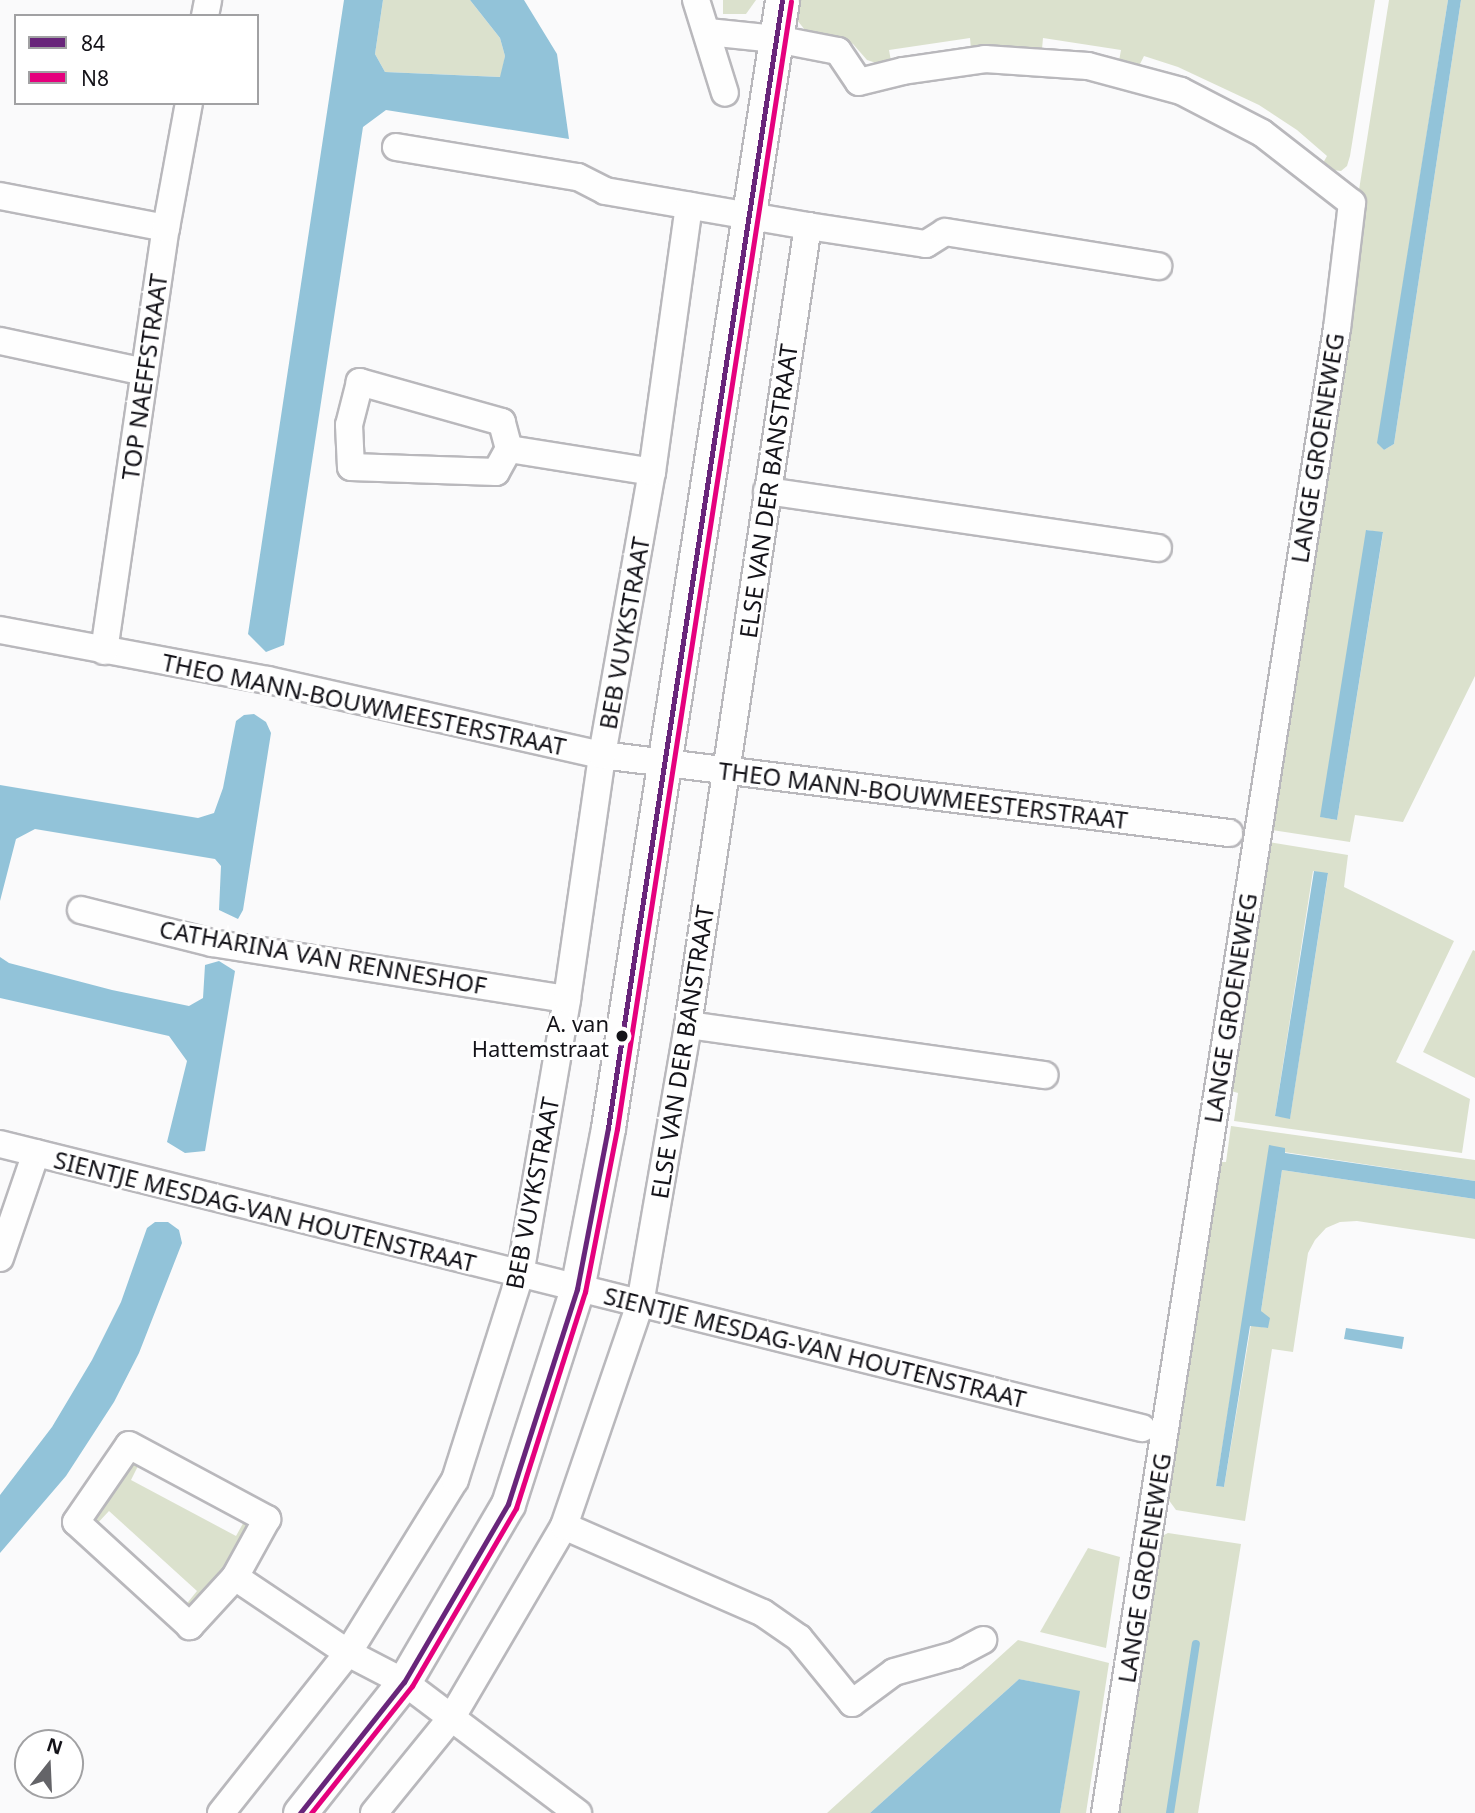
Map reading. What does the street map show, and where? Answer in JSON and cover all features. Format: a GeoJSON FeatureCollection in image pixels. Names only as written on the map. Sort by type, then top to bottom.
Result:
{"type":"FeatureCollection","features":[{"type":"Feature","properties":{"kind":"street"},"geometry":{"type":"LineString","coordinates":[[696,0],[725,93]]}},
{"type":"Feature","properties":{"kind":"street"},"geometry":{"type":"LineString","coordinates":[[300,1813],[404,1682],[508,1504],[577,1289],[608,1128],[782,0]]}},
{"type":"Feature","properties":{"kind":"street"},"geometry":{"type":"LineString","coordinates":[[708,32],[776,39]]}},
{"type":"Feature","properties":{"kind":"street","name":"LANGE GROENEWEG"},"geometry":{"type":"LineString","coordinates":[[776,39],[838,51],[859,82],[902,71],[985,59],[1088,66],[1181,91],[1262,133],[1352,203],[1337,328],[1105,1813]]}},
{"type":"Feature","properties":{"kind":"street","name":"TOP NAEFFSTRAAT"},"geometry":{"type":"LineString","coordinates":[[104,651],[166,228],[189,105]]}},
{"type":"Feature","properties":{"kind":"street"},"geometry":{"type":"LineString","coordinates":[[396,147],[578,177],[605,191],[808,226],[926,244],[945,232],[1158,266]]}},
{"type":"Feature","properties":{"kind":"street"},"geometry":{"type":"LineString","coordinates":[[0,196],[166,228]]}},
{"type":"Feature","properties":{"kind":"street","name":"BEB VUYKSTRAAT"},"geometry":{"type":"LineString","coordinates":[[221,1813],[348,1653],[455,1480],[520,1275],[567,999],[602,755],[652,472],[689,206]]}},
{"type":"Feature","properties":{"kind":"street","name":"ELSE VAN DER BANSTRAAT"},"geometry":{"type":"LineString","coordinates":[[374,1813],[452,1717],[564,1526],[640,1304],[688,1025],[808,226]]}},
{"type":"Feature","properties":{"kind":"street"},"geometry":{"type":"LineString","coordinates":[[0,341],[145,372]]}},
{"type":"Feature","properties":{"kind":"street"},"geometry":{"type":"LineString","coordinates":[[360,382],[502,422],[509,449],[496,472],[351,467],[349,425],[360,382]]}},
{"type":"Feature","properties":{"kind":"street"},"geometry":{"type":"LineString","coordinates":[[509,449],[652,472]]}},
{"type":"Feature","properties":{"kind":"street"},"geometry":{"type":"LineString","coordinates":[[767,491],[1158,548]]}},
{"type":"Feature","properties":{"kind":"street","name":"THEO MANN-BOUWMEESTERSTRAAT"},"geometry":{"type":"LineString","coordinates":[[0,631],[268,680],[602,755],[1229,834]]}},
{"type":"Feature","properties":{"kind":"street","name":"CATHARINA VAN RENNESHOF"},"geometry":{"type":"LineString","coordinates":[[81,910],[212,943],[567,999]]}},
{"type":"Feature","properties":{"kind":"street"},"geometry":{"type":"LineString","coordinates":[[688,1025],[1045,1075]]}},
{"type":"Feature","properties":{"kind":"street","name":"SIENTJE MESDAG-VAN HOUTENSTRAAT"},"geometry":{"type":"LineString","coordinates":[[0,1144],[1142,1428]]}},
{"type":"Feature","properties":{"kind":"street"},"geometry":{"type":"LineString","coordinates":[[0,1258],[36,1153]]}},
{"type":"Feature","properties":{"kind":"street"},"geometry":{"type":"LineString","coordinates":[[129,1445],[267,1519],[235,1577],[190,1626],[76,1522],[129,1445]]}},
{"type":"Feature","properties":{"kind":"street"},"geometry":{"type":"LineString","coordinates":[[564,1526],[763,1613],[799,1638],[852,1703],[894,1672],[955,1655],[983,1640]]}},
{"type":"Feature","properties":{"kind":"street"},"geometry":{"type":"LineString","coordinates":[[235,1577],[348,1653],[404,1682],[578,1813]]}},
{"type":"Feature","properties":{"kind":"green space"},"geometry":{"type":"Polygon","coordinates":[[[383,0],[470,0],[500,38],[505,56],[501,77],[385,72],[375,54],[383,0]]]}},
{"type":"Feature","properties":{"kind":"green space"},"geometry":{"type":"Polygon","coordinates":[[[723,0],[756,0],[746,14],[723,14],[723,0]]]}},
{"type":"Feature","properties":{"kind":"green space"},"geometry":{"type":"Polygon","coordinates":[[[800,0],[1375,0],[1350,156],[1347,166],[1341,171],[1333,170],[1323,163],[1327,156],[1297,130],[1259,105],[1178,67],[1144,56],[1139,66],[1119,61],[1121,50],[1043,38],[1042,49],[971,49],[970,38],[889,50],[891,61],[879,64],[867,60],[853,44],[805,30],[797,20],[800,0]]]}},
{"type":"Feature","properties":{"kind":"green space"},"geometry":{"type":"Polygon","coordinates":[[[1389,0],[1448,0],[1378,443],[1384,450],[1394,444],[1461,0],[1475,0],[1475,676],[1403,822],[1355,815],[1350,842],[1272,830],[1364,232],[1359,230],[1364,198],[1359,190],[1389,0]],[[1367,530],[1321,817],[1337,820],[1383,533],[1367,530]]]}},
{"type":"Feature","properties":{"kind":"green space"},"geometry":{"type":"Polygon","coordinates":[[[1269,842],[1348,855],[1344,887],[1454,941],[1396,1062],[1470,1099],[1462,1153],[1234,1121],[1238,1093],[1231,1091],[1269,842]],[[1313,871],[1275,1116],[1290,1118],[1328,874],[1313,871]]]}},
{"type":"Feature","properties":{"kind":"green space"},"geometry":{"type":"Polygon","coordinates":[[[1473,950],[1475,951],[1475,1078],[1423,1052],[1473,950]]]}},
{"type":"Feature","properties":{"kind":"green space"},"geometry":{"type":"Polygon","coordinates":[[[1231,1126],[1475,1160],[1475,1181],[1284,1152],[1242,1324],[1216,1486],[1224,1487],[1251,1325],[1267,1328],[1261,1311],[1282,1170],[1475,1199],[1475,1239],[1357,1221],[1340,1222],[1326,1228],[1315,1240],[1308,1253],[1293,1352],[1272,1349],[1245,1521],[1176,1510],[1168,1499],[1220,1162],[1226,1162],[1231,1126]]]}},
{"type":"Feature","properties":{"kind":"green space"},"geometry":{"type":"Polygon","coordinates":[[[132,1462],[140,1462],[131,1480],[236,1536],[246,1518],[252,1522],[228,1569],[192,1609],[184,1607],[197,1591],[109,1511],[95,1526],[92,1518],[132,1462]]]}},
{"type":"Feature","properties":{"kind":"green space"},"geometry":{"type":"Polygon","coordinates":[[[1168,1533],[1241,1544],[1198,1813],[1113,1813],[1153,1548],[1160,1548],[1162,1536],[1168,1533]]]}},
{"type":"Feature","properties":{"kind":"green space"},"geometry":{"type":"Polygon","coordinates":[[[1088,1548],[1120,1557],[1106,1648],[1040,1632],[1088,1548]]]}},
{"type":"Feature","properties":{"kind":"green space"},"geometry":{"type":"Polygon","coordinates":[[[1018,1640],[1109,1663],[1086,1813],[1060,1813],[1079,1692],[1019,1679],[870,1813],[827,1813],[1018,1640]]]}},
{"type":"Feature","properties":{"kind":"water"},"geometry":{"type":"Polygon","coordinates":[[[344,0],[383,0],[375,54],[385,72],[500,77],[505,56],[500,38],[470,0],[524,0],[557,54],[569,139],[386,110],[363,127],[284,645],[266,652],[248,634],[344,0]]]}},
{"type":"Feature","properties":{"kind":"water"},"geometry":{"type":"Polygon","coordinates":[[[1448,0],[1461,0],[1394,444],[1384,450],[1377,443],[1448,0]]]}},
{"type":"Feature","properties":{"kind":"water"},"geometry":{"type":"Polygon","coordinates":[[[1366,530],[1383,532],[1337,820],[1320,817],[1366,530]]]}},
{"type":"Feature","properties":{"kind":"water"},"geometry":{"type":"Polygon","coordinates":[[[254,714],[266,722],[271,733],[243,910],[238,919],[219,910],[221,866],[215,859],[35,829],[16,839],[0,901],[0,785],[198,818],[214,813],[223,788],[236,721],[244,715],[254,714]]]}},
{"type":"Feature","properties":{"kind":"water"},"geometry":{"type":"Polygon","coordinates":[[[1314,871],[1328,873],[1290,1119],[1275,1116],[1314,871]]]}},
{"type":"Feature","properties":{"kind":"water"},"geometry":{"type":"Polygon","coordinates":[[[0,957],[9,963],[112,990],[189,1006],[203,998],[205,965],[219,961],[235,971],[205,1151],[185,1153],[167,1142],[187,1061],[169,1036],[0,998],[0,957]]]}},
{"type":"Feature","properties":{"kind":"water"},"geometry":{"type":"Polygon","coordinates":[[[1269,1145],[1285,1148],[1285,1153],[1475,1181],[1475,1199],[1282,1170],[1261,1311],[1270,1318],[1268,1328],[1250,1326],[1224,1487],[1216,1486],[1269,1145]]]}},
{"type":"Feature","properties":{"kind":"water"},"geometry":{"type":"Polygon","coordinates":[[[155,1222],[168,1222],[179,1230],[182,1243],[139,1353],[114,1402],[66,1476],[0,1553],[0,1495],[52,1427],[92,1360],[121,1302],[147,1228],[155,1222]]]}},
{"type":"Feature","properties":{"kind":"water"},"geometry":{"type":"Polygon","coordinates":[[[1346,1328],[1404,1337],[1402,1349],[1344,1339],[1346,1328]]]}},
{"type":"Feature","properties":{"kind":"water"},"geometry":{"type":"Polygon","coordinates":[[[1019,1679],[1080,1691],[1060,1813],[870,1813],[1019,1679]]]}},
{"type":"Feature","properties":{"kind":"waterway"},"geometry":{"type":"LineString","coordinates":[[1170,1813],[1196,1644]]}},
{"type":"Feature","properties":{"kind":"transit line","name":"84"},"geometry":{"type":"LineString","coordinates":[[300,1813],[404,1682],[508,1504],[577,1289],[608,1128],[782,0]]}},
{"type":"Feature","properties":{"kind":"transit line","name":"N8"},"geometry":{"type":"LineString","coordinates":[[311,1813],[412,1686],[516,1508],[585,1292],[617,1129],[791,1]]}},
{"type":"Feature","properties":{"kind":"place","name":"A. van Hattemstraat"},"geometry":{"type":"Point","coordinates":[622,1036]}}]}
